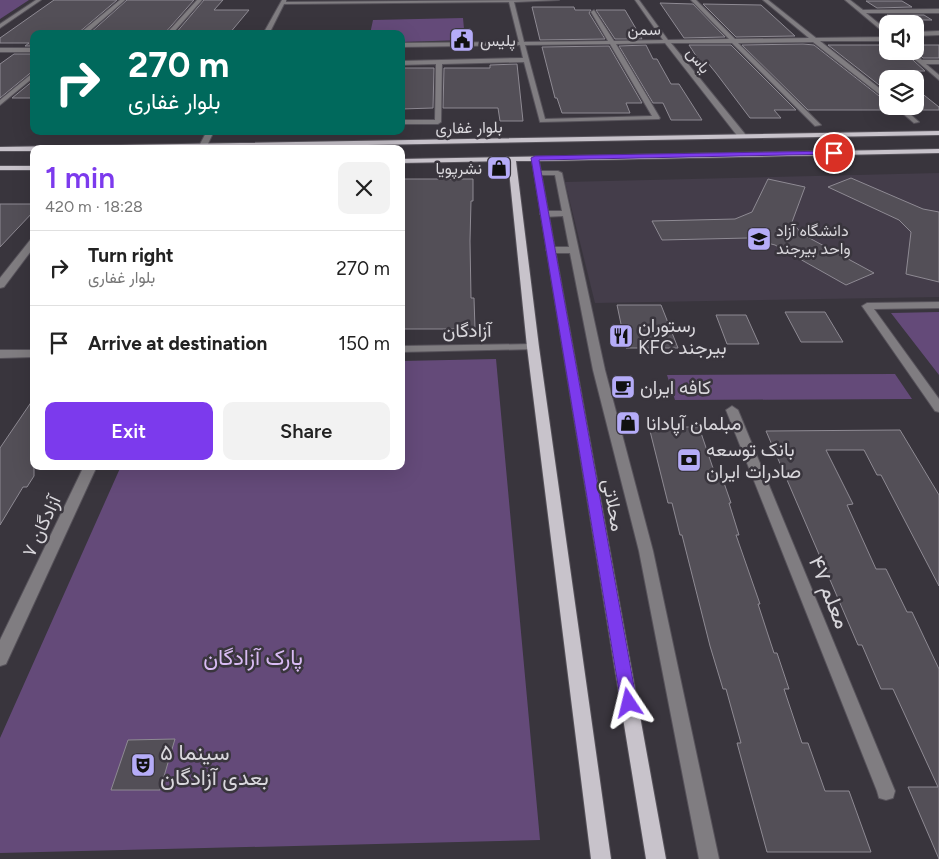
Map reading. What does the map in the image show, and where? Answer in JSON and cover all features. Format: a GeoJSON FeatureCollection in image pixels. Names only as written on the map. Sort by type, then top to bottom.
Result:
{"type":"FeatureCollection","features":[{"type":"Feature","properties":{"kind":"main road","name":"بلوار غفاری"},"geometry":{"type":"LineString","coordinates":[[257,145],[939,133]]}},
{"type":"Feature","properties":{"kind":"main road"},"geometry":{"type":"LineString","coordinates":[[854,134],[860,140]]}},
{"type":"Feature","properties":{"kind":"main road"},"geometry":{"type":"LineString","coordinates":[[867,146],[873,152]]}},
{"type":"Feature","properties":{"kind":"main road","name":"بلوار غفاری"},"geometry":{"type":"LineString","coordinates":[[0,149],[30,149]]}},
{"type":"Feature","properties":{"kind":"main road","name":"بلوار غفاری"},"geometry":{"type":"LineString","coordinates":[[405,161],[939,151]]}},
{"type":"Feature","properties":{"kind":"main road","name":"محلاتی"},"geometry":{"type":"LineString","coordinates":[[535,158],[656,859]]}},
{"type":"Feature","properties":{"kind":"main road"},"geometry":{"type":"LineString","coordinates":[[512,159],[533,347],[601,859]]}},
{"type":"Feature","properties":{"kind":"main road"},"geometry":{"type":"LineString","coordinates":[[0,168],[30,168]]}},
{"type":"Feature","properties":{"kind":"street"},"geometry":{"type":"LineString","coordinates":[[0,26],[39,0]]}},
{"type":"Feature","properties":{"kind":"street"},"geometry":{"type":"LineString","coordinates":[[87,30],[122,0]]}},
{"type":"Feature","properties":{"kind":"street"},"geometry":{"type":"LineString","coordinates":[[511,0],[542,121],[657,118],[594,12]]}},
{"type":"Feature","properties":{"kind":"street"},"geometry":{"type":"LineString","coordinates":[[268,30],[283,2],[556,0]]}},
{"type":"Feature","properties":{"kind":"street","name":"یاس"},"geometry":{"type":"LineString","coordinates":[[637,0],[742,136]]}},
{"type":"Feature","properties":{"kind":"street"},"geometry":{"type":"LineString","coordinates":[[693,0],[817,125]]}},
{"type":"Feature","properties":{"kind":"street"},"geometry":{"type":"LineString","coordinates":[[765,0],[879,92]]}},
{"type":"Feature","properties":{"kind":"street"},"geometry":{"type":"LineString","coordinates":[[847,0],[879,27]]}},
{"type":"Feature","properties":{"kind":"street"},"geometry":{"type":"LineString","coordinates":[[173,30],[198,2]]}},
{"type":"Feature","properties":{"kind":"street"},"geometry":{"type":"LineString","coordinates":[[860,12],[939,11]]}},
{"type":"Feature","properties":{"kind":"street"},"geometry":{"type":"LineString","coordinates":[[924,34],[939,33]]}},
{"type":"Feature","properties":{"kind":"street","name":"سمن"},"geometry":{"type":"LineString","coordinates":[[405,45],[879,39]]}},
{"type":"Feature","properties":{"kind":"street"},"geometry":{"type":"LineString","coordinates":[[0,50],[30,50]]}},
{"type":"Feature","properties":{"kind":"street"},"geometry":{"type":"LineString","coordinates":[[405,63],[526,60]]}},
{"type":"Feature","properties":{"kind":"street"},"geometry":{"type":"LineString","coordinates":[[405,122],[438,122],[439,62]]}},
{"type":"Feature","properties":{"kind":"street"},"geometry":{"type":"LineString","coordinates":[[920,62],[939,62]]}},
{"type":"Feature","properties":{"kind":"street"},"geometry":{"type":"LineString","coordinates":[[920,62],[939,78]]}},
{"type":"Feature","properties":{"kind":"street"},"geometry":{"type":"LineString","coordinates":[[0,103],[30,77]]}},
{"type":"Feature","properties":{"kind":"street"},"geometry":{"type":"LineString","coordinates":[[908,115],[916,122]]}},
{"type":"Feature","properties":{"kind":"street"},"geometry":{"type":"LineString","coordinates":[[538,173],[558,173],[599,370],[646,552],[709,859]]}},
{"type":"Feature","properties":{"kind":"street"},"geometry":{"type":"LineString","coordinates":[[544,214],[566,213]]}},
{"type":"Feature","properties":{"kind":"street"},"geometry":{"type":"LineString","coordinates":[[0,285],[30,246]]}},
{"type":"Feature","properties":{"kind":"street"},"geometry":{"type":"LineString","coordinates":[[551,250],[573,250]]}},
{"type":"Feature","properties":{"kind":"street"},"geometry":{"type":"LineString","coordinates":[[939,305],[867,306],[939,408]]}},
{"type":"Feature","properties":{"kind":"street","name":"آزادگان"},"geometry":{"type":"LineString","coordinates":[[405,349],[533,347]]}},
{"type":"Feature","properties":{"kind":"street"},"geometry":{"type":"LineString","coordinates":[[0,354],[30,353]]}},
{"type":"Feature","properties":{"kind":"street","name":"معلم ۴۷"},"geometry":{"type":"LineString","coordinates":[[732,410],[886,791]]}},
{"type":"Feature","properties":{"kind":"street","name":"آزادگان ۷"},"geometry":{"type":"LineString","coordinates":[[0,658],[89,470]]}},
{"type":"Feature","properties":{"kind":"shaded area","name":"دانشگاه آزاد واحد بیرجند"},"geometry":{"type":"Polygon","coordinates":[[[939,173],[939,297],[595,303],[565,182],[939,173]]]}},
{"type":"Feature","properties":{"kind":"green space"},"geometry":{"type":"Polygon","coordinates":[[[0,0],[29,0],[0,19],[0,0]]]}},
{"type":"Feature","properties":{"kind":"green space"},"geometry":{"type":"Polygon","coordinates":[[[463,18],[465,40],[405,42],[405,30],[371,30],[373,20],[463,18]]]}},
{"type":"Feature","properties":{"kind":"green space"},"geometry":{"type":"Polygon","coordinates":[[[939,312],[939,375],[891,313],[939,312]]]}},
{"type":"Feature","properties":{"kind":"green space","name":"پارک آزادگان"},"geometry":{"type":"Polygon","coordinates":[[[496,359],[540,840],[0,853],[0,738],[119,470],[405,470],[405,361],[496,359]]]}},
{"type":"Feature","properties":{"kind":"green space"},"geometry":{"type":"Polygon","coordinates":[[[895,374],[912,399],[675,400],[667,375],[895,374]]]}},
{"type":"Feature","properties":{"kind":"building"},"geometry":{"type":"Polygon","coordinates":[[[54,0],[117,0],[82,30],[30,30],[30,46],[25,46],[29,43],[0,43],[0,38],[54,0]]]}},
{"type":"Feature","properties":{"kind":"building"},"geometry":{"type":"Polygon","coordinates":[[[127,0],[194,0],[168,30],[93,30],[127,0]]]}},
{"type":"Feature","properties":{"kind":"building"},"geometry":{"type":"Polygon","coordinates":[[[204,0],[223,0],[214,10],[249,10],[232,30],[178,30],[204,0]]]}},
{"type":"Feature","properties":{"kind":"building"},"geometry":{"type":"Polygon","coordinates":[[[866,1],[902,1],[912,7],[877,8],[866,1]]]}},
{"type":"Feature","properties":{"kind":"building"},"geometry":{"type":"Polygon","coordinates":[[[660,3],[693,4],[725,37],[684,38],[660,3]]]}},
{"type":"Feature","properties":{"kind":"building"},"geometry":{"type":"Polygon","coordinates":[[[703,4],[761,5],[795,36],[736,37],[703,4]]]}},
{"type":"Feature","properties":{"kind":"building"},"geometry":{"type":"Polygon","coordinates":[[[532,7],[574,7],[575,10],[591,10],[589,13],[605,39],[540,40],[532,7]]]}},
{"type":"Feature","properties":{"kind":"building"},"geometry":{"type":"Polygon","coordinates":[[[596,10],[625,10],[642,39],[615,39],[596,10]]]}},
{"type":"Feature","properties":{"kind":"building"},"geometry":{"type":"Polygon","coordinates":[[[924,15],[932,20],[924,20],[924,15]]]}},
{"type":"Feature","properties":{"kind":"building"},"geometry":{"type":"Polygon","coordinates":[[[646,45],[653,59],[657,59],[671,84],[679,84],[702,120],[671,120],[663,103],[653,103],[619,46],[646,45]]]}},
{"type":"Feature","properties":{"kind":"building"},"geometry":{"type":"Polygon","coordinates":[[[689,45],[731,45],[796,110],[774,110],[781,118],[750,118],[707,62],[700,62],[689,45]]]}},
{"type":"Feature","properties":{"kind":"building"},"geometry":{"type":"Polygon","coordinates":[[[742,45],[814,45],[879,96],[879,110],[808,110],[742,45]]]}},
{"type":"Feature","properties":{"kind":"building"},"geometry":{"type":"Polygon","coordinates":[[[828,45],[879,45],[879,60],[913,60],[924,70],[879,70],[879,85],[828,45]]]}},
{"type":"Feature","properties":{"kind":"building"},"geometry":{"type":"Polygon","coordinates":[[[924,45],[939,45],[939,58],[924,58],[924,45]]]}},
{"type":"Feature","properties":{"kind":"building"},"geometry":{"type":"Polygon","coordinates":[[[609,46],[642,103],[626,103],[630,113],[562,113],[557,98],[555,98],[542,47],[609,46]]]}},
{"type":"Feature","properties":{"kind":"building"},"geometry":{"type":"Polygon","coordinates":[[[14,54],[30,54],[30,73],[0,98],[0,64],[14,54]]]}},
{"type":"Feature","properties":{"kind":"building"},"geometry":{"type":"Polygon","coordinates":[[[517,64],[523,121],[500,121],[498,108],[443,108],[444,68],[490,68],[490,65],[517,64]]]}},
{"type":"Feature","properties":{"kind":"building"},"geometry":{"type":"Polygon","coordinates":[[[405,68],[434,68],[433,108],[405,109],[405,68]]]}},
{"type":"Feature","properties":{"kind":"building"},"geometry":{"type":"Polygon","coordinates":[[[30,83],[30,98],[12,98],[30,83]]]}},
{"type":"Feature","properties":{"kind":"building"},"geometry":{"type":"Polygon","coordinates":[[[924,95],[939,107],[939,110],[924,110],[924,95]]]}},
{"type":"Feature","properties":{"kind":"building"},"geometry":{"type":"Polygon","coordinates":[[[851,178],[923,209],[939,212],[939,282],[906,274],[911,232],[899,220],[828,187],[851,178]]]}},
{"type":"Feature","properties":{"kind":"building"},"geometry":{"type":"Polygon","coordinates":[[[405,179],[473,179],[470,241],[471,298],[474,298],[475,329],[405,329],[405,179]]]}},
{"type":"Feature","properties":{"kind":"building"},"geometry":{"type":"Polygon","coordinates":[[[768,179],[805,187],[792,222],[802,234],[874,273],[846,285],[775,245],[748,238],[662,240],[652,221],[735,219],[752,212],[768,179]]]}},
{"type":"Feature","properties":{"kind":"building"},"geometry":{"type":"Polygon","coordinates":[[[0,204],[30,204],[30,215],[0,247],[0,204]]]}},
{"type":"Feature","properties":{"kind":"building"},"geometry":{"type":"Polygon","coordinates":[[[617,305],[661,305],[678,348],[626,348],[617,305]]]}},
{"type":"Feature","properties":{"kind":"building"},"geometry":{"type":"Polygon","coordinates":[[[785,312],[825,312],[843,342],[801,342],[785,312]]]}},
{"type":"Feature","properties":{"kind":"building"},"geometry":{"type":"Polygon","coordinates":[[[716,315],[746,315],[759,344],[727,344],[716,315]]]}},
{"type":"Feature","properties":{"kind":"building"},"geometry":{"type":"Polygon","coordinates":[[[30,404],[30,470],[34,470],[34,476],[27,487],[23,487],[0,525],[0,448],[30,404]]]}},
{"type":"Feature","properties":{"kind":"building"},"geometry":{"type":"Polygon","coordinates":[[[649,427],[699,427],[717,480],[723,480],[731,503],[729,503],[739,535],[736,535],[760,604],[758,604],[774,653],[777,653],[789,689],[784,689],[802,743],[808,743],[825,791],[849,791],[871,852],[767,852],[737,743],[741,743],[726,689],[723,689],[710,646],[682,535],[680,535],[672,503],[668,503],[649,427]]]}},
{"type":"Feature","properties":{"kind":"building"},"geometry":{"type":"Polygon","coordinates":[[[900,430],[939,495],[939,586],[881,475],[877,475],[864,450],[826,450],[853,504],[847,505],[876,569],[886,569],[907,612],[912,612],[939,669],[939,859],[908,787],[938,787],[893,689],[881,689],[862,645],[858,645],[766,431],[900,430]]]}},
{"type":"Feature","properties":{"kind":"building","name":"سینما ۵ بعدی آزادگان"},"geometry":{"type":"Polygon","coordinates":[[[175,739],[160,790],[111,790],[128,740],[175,739]]]}},
{"type":"Feature","properties":{"kind":"place","name":"پلیس"},"geometry":{"type":"Point","coordinates":[462,40]}},
{"type":"Feature","properties":{"kind":"place","name":"نشرپویا"},"geometry":{"type":"Point","coordinates":[499,168]}},
{"type":"Feature","properties":{"kind":"place","name":"دانشگاه آزاد واحد بیرجند"},"geometry":{"type":"Point","coordinates":[759,239]}},
{"type":"Feature","properties":{"kind":"place","name":"رستوران KFC بیرجند"},"geometry":{"type":"Point","coordinates":[621,336]}},
{"type":"Feature","properties":{"kind":"place","name":"کافه ایران"},"geometry":{"type":"Point","coordinates":[623,387]}},
{"type":"Feature","properties":{"kind":"place","name":"مبلمان آپادانا"},"geometry":{"type":"Point","coordinates":[628,423]}},
{"type":"Feature","properties":{"kind":"place","name":"بانک توسعه صادرات ایران"},"geometry":{"type":"Point","coordinates":[689,460]}},
{"type":"Feature","properties":{"kind":"place","name":"سینما ۵ بعدی آزادگان"},"geometry":{"type":"Point","coordinates":[143,765]}},
{"type":"Feature","properties":{"kind":"route"},"geometry":{"type":"LineString","coordinates":[[629,703],[535,158],[834,153]]}}]}
